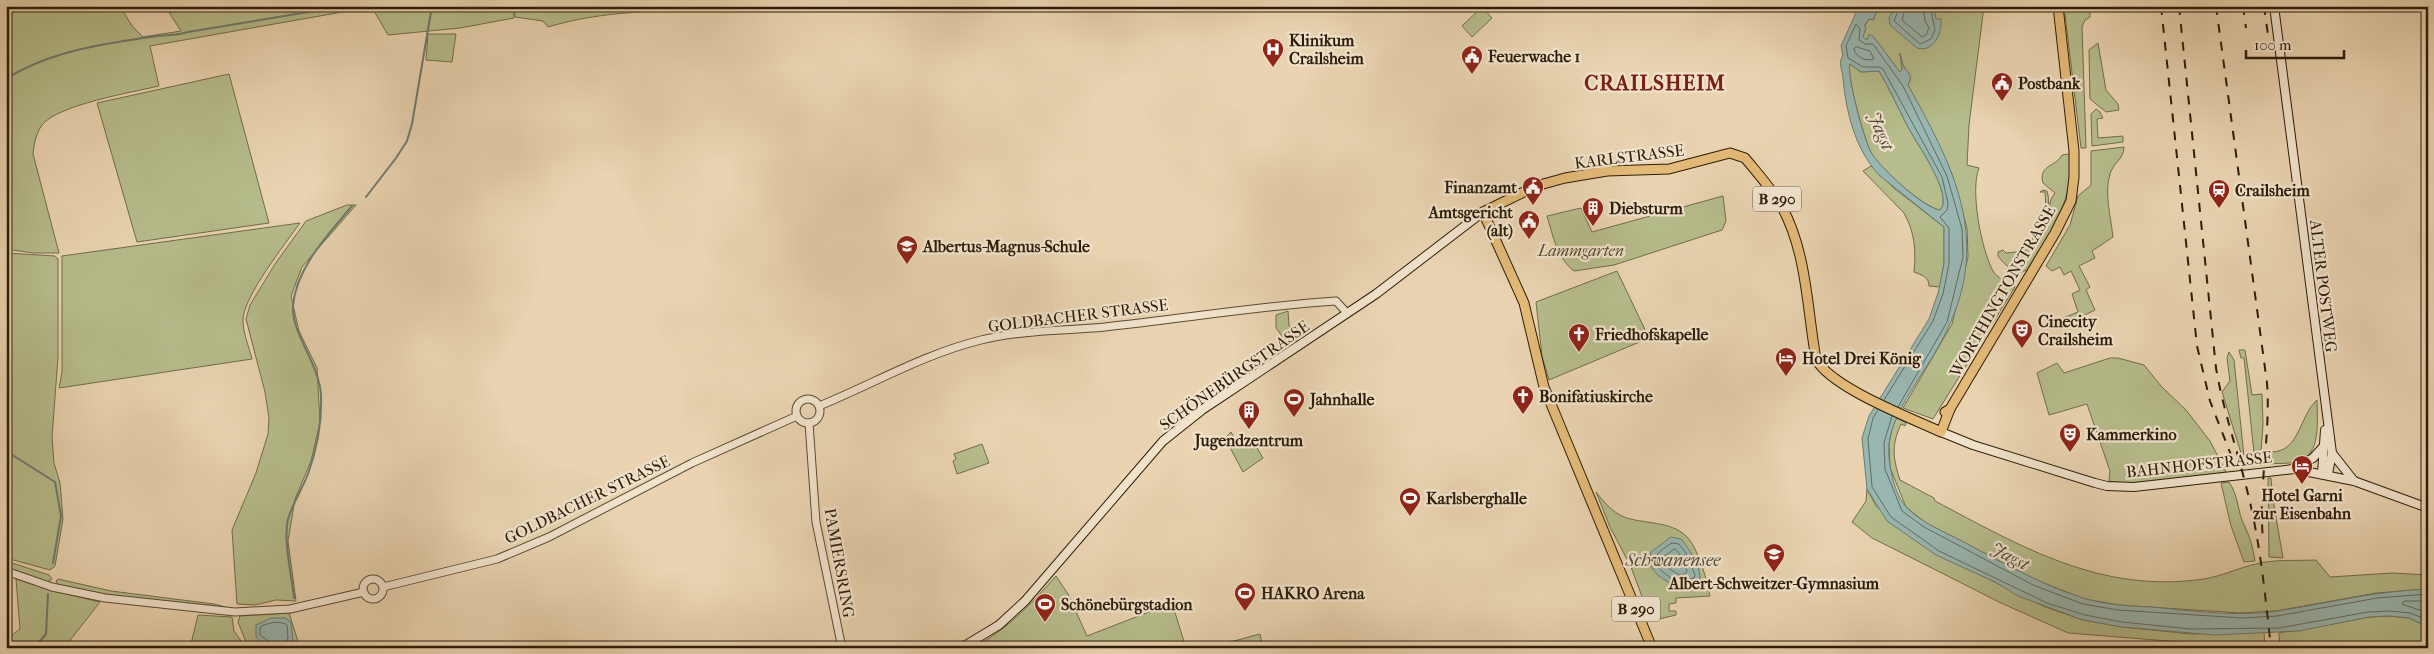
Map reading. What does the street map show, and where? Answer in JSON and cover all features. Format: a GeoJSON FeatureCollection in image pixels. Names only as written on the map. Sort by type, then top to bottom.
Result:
{"type":"FeatureCollection","features":[{"type":"Feature","properties":{"kind":"main road","name":"WORTHINGTONSTRASSE"},"geometry":{"type":"LineString","coordinates":[[1938,431],[1946,410],[1950,408],[2055,233],[2070,201],[2074,177],[2074,151],[2058,6]]}},
{"type":"Feature","properties":{"kind":"main road","name":"ALTER POSTWEG"},"geometry":{"type":"LineString","coordinates":[[2274,6],[2326,420],[2332,453],[2354,481]]}},
{"type":"Feature","properties":{"kind":"main road","name":"KARLSTRASSE"},"geometry":{"type":"LineString","coordinates":[[1482,212],[1536,186],[1565,178],[1607,171],[1669,169],[1733,153],[1745,158],[1782,208],[1799,255],[1816,359],[1825,372],[1846,386],[1938,431]]}},
{"type":"Feature","properties":{"kind":"main road","name":"SCHÖNEBÜRGSTRASSE"},"geometry":{"type":"LineString","coordinates":[[961,648],[999,625],[1025,601],[1163,441],[1202,410],[1414,266],[1482,212]]}},
{"type":"Feature","properties":{"kind":"main road","name":"B 290"},"geometry":{"type":"LineString","coordinates":[[1482,212],[1524,303],[1544,387],[1652,648]]}},
{"type":"Feature","properties":{"kind":"main road","name":"ALTER POSTWEG"},"geometry":{"type":"LineString","coordinates":[[2325,474],[2324,446],[2326,420]]}},
{"type":"Feature","properties":{"kind":"main road","name":"BAHNHOFSTRASSE"},"geometry":{"type":"LineString","coordinates":[[1938,431],[1974,445],[2108,486],[2134,487],[2294,469]]}},
{"type":"Feature","properties":{"kind":"main road"},"geometry":{"type":"LineString","coordinates":[[2294,469],[2306,464],[2324,446]]}},
{"type":"Feature","properties":{"kind":"main road","name":"ALTER POSTWEG"},"geometry":{"type":"LineString","coordinates":[[2325,474],[2332,453]]}},
{"type":"Feature","properties":{"kind":"main road"},"geometry":{"type":"LineString","coordinates":[[2294,469],[2354,481],[2428,508]]}},
{"type":"Feature","properties":{"kind":"street","name":"GOLDBACHER STRASSE"},"geometry":{"type":"LineString","coordinates":[[383,587],[497,558],[549,537],[692,463],[796,416],[796,407],[802,400],[810,399],[819,406],[922,360],[980,340],[1010,335],[1107,327],[1261,306],[1336,301],[1347,313]]}},
{"type":"Feature","properties":{"kind":"street"},"geometry":{"type":"LineString","coordinates":[[796,416],[804,423],[809,423],[817,419],[819,406]]}},
{"type":"Feature","properties":{"kind":"street","name":"PAMIERSRING"},"geometry":{"type":"LineString","coordinates":[[809,423],[816,522],[842,648]]}},
{"type":"Feature","properties":{"kind":"street","name":"GOLDBACHER STRASSE"},"geometry":{"type":"LineString","coordinates":[[6,571],[52,587],[105,598],[235,612],[290,609],[364,592]]}},
{"type":"Feature","properties":{"kind":"street","name":"GOLDBACHER STRASSE"},"geometry":{"type":"LineString","coordinates":[[370,580],[377,580],[383,587],[382,593],[375,599],[367,597],[364,592],[364,586],[370,580]]}},
{"type":"Feature","properties":{"kind":"green space"},"geometry":{"type":"Polygon","coordinates":[[[6,6],[120,6],[132,26],[143,37],[181,31],[165,6],[365,8],[150,46],[159,86],[96,100],[63,111],[50,118],[42,125],[38,132],[33,154],[59,253],[33,253],[6,249],[6,6]]]}},
{"type":"Feature","properties":{"kind":"green space"},"geometry":{"type":"Polygon","coordinates":[[[371,6],[513,6],[514,18],[460,28],[388,35],[371,6]]]}},
{"type":"Feature","properties":{"kind":"green space"},"geometry":{"type":"Polygon","coordinates":[[[514,6],[838,6],[822,10],[785,11],[650,11],[598,16],[548,27],[543,21],[515,17],[514,6]]]}},
{"type":"Feature","properties":{"kind":"green space"},"geometry":{"type":"Polygon","coordinates":[[[1879,6],[1984,6],[1969,125],[1967,165],[1979,168],[1976,204],[1984,249],[1993,271],[2002,280],[2015,287],[1933,419],[1903,408],[1952,324],[1968,257],[1967,228],[1952,174],[1908,85],[1910,77],[1903,65],[1900,54],[1902,69],[1900,73],[1873,36],[1867,40],[1862,37],[1866,28],[1864,27],[1869,19],[1873,20],[1879,6]]]}},
{"type":"Feature","properties":{"kind":"green space"},"geometry":{"type":"Polygon","coordinates":[[[2064,6],[2090,6],[2090,17],[2085,20],[2082,27],[2086,148],[2081,148],[2064,6]]]}},
{"type":"Feature","properties":{"kind":"green space"},"geometry":{"type":"Polygon","coordinates":[[[1482,7],[1492,18],[1472,37],[1462,26],[1482,7]]]}},
{"type":"Feature","properties":{"kind":"green space"},"geometry":{"type":"Polygon","coordinates":[[[428,34],[456,34],[452,62],[426,60],[428,34]]]}},
{"type":"Feature","properties":{"kind":"green space"},"geometry":{"type":"Polygon","coordinates":[[[2098,43],[2106,90],[2118,104],[2119,110],[2106,112],[2090,99],[2089,50],[2098,43]]]}},
{"type":"Feature","properties":{"kind":"green space"},"geometry":{"type":"Polygon","coordinates":[[[1850,64],[1861,72],[1879,71],[1938,181],[1943,203],[1940,210],[1913,195],[1884,169],[1872,154],[1857,109],[1850,64]]]}},
{"type":"Feature","properties":{"kind":"green space"},"geometry":{"type":"Polygon","coordinates":[[[229,74],[269,223],[137,242],[97,103],[229,74]]]}},
{"type":"Feature","properties":{"kind":"green space"},"geometry":{"type":"Polygon","coordinates":[[[2096,109],[2103,118],[2097,119],[2098,138],[2123,136],[2123,142],[2092,146],[2091,114],[2096,109]]]}},
{"type":"Feature","properties":{"kind":"green space"},"geometry":{"type":"Polygon","coordinates":[[[2124,147],[2122,155],[2111,170],[2108,181],[2113,237],[2092,251],[2095,258],[2079,266],[2090,287],[2086,290],[2095,310],[2062,326],[2058,320],[2078,312],[2072,294],[2080,290],[2071,271],[2064,275],[2060,267],[2052,271],[2046,266],[2070,225],[2078,196],[2091,185],[2091,151],[2124,147]]]}},
{"type":"Feature","properties":{"kind":"green space"},"geometry":{"type":"Polygon","coordinates":[[[2069,154],[2069,186],[2065,201],[2052,230],[2027,270],[2019,273],[2045,226],[2051,199],[2055,193],[2043,183],[2043,173],[2045,169],[2062,155],[2069,154]]]}},
{"type":"Feature","properties":{"kind":"green space"},"geometry":{"type":"Polygon","coordinates":[[[1871,166],[1895,189],[1944,227],[1944,264],[1940,287],[1929,286],[1926,278],[1914,272],[1914,242],[1908,220],[1904,213],[1863,171],[1871,166]]]}},
{"type":"Feature","properties":{"kind":"green space"},"geometry":{"type":"Polygon","coordinates":[[[2043,190],[2047,191],[2049,201],[2045,222],[2019,270],[2013,269],[2002,261],[1998,256],[1998,252],[2003,250],[2006,253],[2026,251],[2023,246],[2028,248],[2045,211],[2041,208],[2046,207],[2045,192],[2040,192],[2043,190]]]}},
{"type":"Feature","properties":{"kind":"green space","name":"Lammgarten"},"geometry":{"type":"Polygon","coordinates":[[[1723,196],[1726,221],[1722,230],[1614,265],[1574,271],[1563,260],[1547,216],[1581,208],[1592,232],[1723,196]]]}},
{"type":"Feature","properties":{"kind":"green space"},"geometry":{"type":"Polygon","coordinates":[[[347,205],[356,205],[302,267],[291,296],[299,331],[317,368],[320,422],[311,461],[295,499],[288,541],[296,601],[276,600],[255,605],[237,604],[232,530],[256,473],[268,434],[269,418],[265,392],[246,319],[250,305],[275,264],[306,221],[347,205]]]}},
{"type":"Feature","properties":{"kind":"green space"},"geometry":{"type":"Polygon","coordinates":[[[300,223],[257,284],[245,310],[244,330],[252,359],[59,388],[62,372],[62,256],[300,223]]]}},
{"type":"Feature","properties":{"kind":"green space"},"geometry":{"type":"Polygon","coordinates":[[[6,253],[55,256],[58,259],[58,357],[52,437],[54,463],[60,483],[63,519],[55,566],[50,570],[6,558],[6,253]]]}},
{"type":"Feature","properties":{"kind":"green space"},"geometry":{"type":"Polygon","coordinates":[[[1617,271],[1649,338],[1549,380],[1542,356],[1536,302],[1617,271]]]}},
{"type":"Feature","properties":{"kind":"green space"},"geometry":{"type":"Polygon","coordinates":[[[1288,311],[1289,325],[1298,339],[1289,345],[1276,328],[1276,315],[1288,311]]]}},
{"type":"Feature","properties":{"kind":"green space"},"geometry":{"type":"Polygon","coordinates":[[[2239,350],[2245,350],[2252,395],[2262,394],[2263,424],[2260,466],[2255,462],[2244,358],[2241,358],[2239,350]]]}},
{"type":"Feature","properties":{"kind":"green space"},"geometry":{"type":"Polygon","coordinates":[[[2229,352],[2234,360],[2245,466],[2222,392],[2230,381],[2227,358],[2229,352]]]}},
{"type":"Feature","properties":{"kind":"green space"},"geometry":{"type":"Polygon","coordinates":[[[2110,358],[2118,358],[2144,365],[2161,386],[2186,410],[2210,441],[2226,472],[2153,483],[2109,481],[2110,471],[2087,404],[2049,415],[2037,373],[2057,363],[2064,373],[2110,358]]]}},
{"type":"Feature","properties":{"kind":"green space"},"geometry":{"type":"Polygon","coordinates":[[[2317,400],[2316,436],[2311,452],[2297,462],[2269,464],[2271,452],[2281,450],[2294,440],[2306,415],[2317,400]]]}},
{"type":"Feature","properties":{"kind":"green space"},"geometry":{"type":"Polygon","coordinates":[[[1897,418],[1906,423],[1905,426],[1901,424],[1894,446],[1900,480],[1999,535],[2064,563],[2097,573],[2131,580],[2166,582],[2204,579],[2263,562],[2316,560],[2330,577],[2393,573],[2428,575],[2428,589],[2376,593],[2276,611],[2241,613],[2118,605],[2085,599],[2036,580],[1926,523],[1906,507],[1890,468],[1889,444],[1893,424],[1897,418]]]}},
{"type":"Feature","properties":{"kind":"green space"},"geometry":{"type":"Polygon","coordinates":[[[1231,432],[1238,445],[1253,436],[1260,446],[1257,448],[1263,458],[1243,472],[1225,438],[1231,432]]]}},
{"type":"Feature","properties":{"kind":"green space"},"geometry":{"type":"Polygon","coordinates":[[[982,444],[989,463],[957,474],[953,461],[956,459],[954,454],[982,444]]]}},
{"type":"Feature","properties":{"kind":"green space"},"geometry":{"type":"Polygon","coordinates":[[[2268,478],[2271,478],[2283,558],[2269,557],[2268,478]]]}},
{"type":"Feature","properties":{"kind":"green space"},"geometry":{"type":"Polygon","coordinates":[[[2229,482],[2235,493],[2255,561],[2244,562],[2231,526],[2221,483],[2229,482]]]}},
{"type":"Feature","properties":{"kind":"green space"},"geometry":{"type":"Polygon","coordinates":[[[1867,489],[1876,506],[1956,563],[2045,607],[2083,620],[2122,627],[2191,634],[2264,632],[2265,648],[2253,648],[2252,644],[2193,643],[2068,633],[2001,603],[1872,538],[1852,522],[1866,501],[1867,489]]]}},
{"type":"Feature","properties":{"kind":"green space"},"geometry":{"type":"Polygon","coordinates":[[[1596,492],[1609,506],[1624,517],[1665,525],[1680,531],[1686,536],[1698,556],[1710,596],[1676,598],[1676,603],[1669,604],[1669,611],[1676,611],[1676,615],[1651,621],[1631,567],[1610,527],[1596,492]]]}},
{"type":"Feature","properties":{"kind":"green space"},"geometry":{"type":"Polygon","coordinates":[[[6,561],[49,575],[52,579],[47,582],[6,567],[6,561]]]}},
{"type":"Feature","properties":{"kind":"green space","name":"Schönebürgstadion"},"geometry":{"type":"Polygon","coordinates":[[[1056,576],[1068,594],[1087,636],[1172,603],[1186,648],[972,648],[1007,625],[1056,576]]]}},
{"type":"Feature","properties":{"kind":"green space"},"geometry":{"type":"Polygon","coordinates":[[[16,579],[100,602],[64,648],[6,648],[6,640],[20,629],[16,579]]]}},
{"type":"Feature","properties":{"kind":"green space"},"geometry":{"type":"Polygon","coordinates":[[[58,579],[111,591],[214,604],[233,609],[167,603],[102,594],[58,585],[56,581],[58,579]]]}},
{"type":"Feature","properties":{"kind":"green space"},"geometry":{"type":"Polygon","coordinates":[[[289,613],[300,648],[252,648],[246,642],[238,622],[240,616],[289,613]]]}},
{"type":"Feature","properties":{"kind":"green space"},"geometry":{"type":"Polygon","coordinates":[[[198,615],[232,617],[234,631],[246,648],[190,648],[198,615]]]}},
{"type":"Feature","properties":{"kind":"green space"},"geometry":{"type":"Polygon","coordinates":[[[2390,616],[2409,618],[2428,627],[2428,648],[2280,648],[2279,633],[2369,617],[2390,616]]]}},
{"type":"Feature","properties":{"kind":"green space"},"geometry":{"type":"Polygon","coordinates":[[[1260,634],[1263,648],[1208,648],[1260,634]]]}},
{"type":"Feature","properties":{"kind":"water"},"geometry":{"type":"Polygon","coordinates":[[[1859,6],[1879,6],[1873,20],[1869,19],[1864,26],[1866,28],[1863,37],[1867,40],[1869,34],[1873,36],[1900,72],[1902,69],[1900,53],[1904,68],[1910,76],[1908,85],[1942,151],[1955,182],[1963,214],[1967,246],[1964,279],[1954,313],[1937,349],[1896,419],[1889,443],[1892,478],[1899,496],[1908,509],[1933,526],[2020,572],[2051,586],[2091,600],[2126,606],[2215,613],[2263,613],[2390,592],[2428,589],[2428,627],[2409,618],[2390,616],[2369,617],[2299,631],[2214,635],[2122,627],[2083,620],[2018,596],[1997,583],[1936,555],[1887,521],[1867,489],[1862,438],[1869,416],[1929,319],[1938,293],[1944,264],[1944,227],[1879,175],[1863,153],[1857,141],[1846,103],[1841,66],[1843,55],[1841,46],[1859,6]],[[1850,64],[1851,81],[1857,109],[1872,154],[1893,178],[1924,203],[1940,210],[1943,203],[1938,181],[1879,71],[1861,72],[1850,64]]]}},
{"type":"Feature","properties":{"kind":"water"},"geometry":{"type":"Polygon","coordinates":[[[1896,6],[1934,6],[1936,19],[1941,19],[1936,41],[1928,48],[1917,48],[1890,25],[1889,18],[1896,6]]]}},
{"type":"Feature","properties":{"kind":"water","name":"Schwanensee"},"geometry":{"type":"Polygon","coordinates":[[[1671,537],[1681,539],[1688,548],[1697,564],[1700,581],[1676,587],[1660,577],[1653,569],[1650,559],[1651,552],[1671,537]]]}},
{"type":"Feature","properties":{"kind":"water"},"geometry":{"type":"Polygon","coordinates":[[[271,618],[285,618],[291,622],[293,641],[284,646],[274,647],[264,644],[256,637],[256,625],[271,618]]]}},
{"type":"Feature","properties":{"kind":"waterway"},"geometry":{"type":"LineString","coordinates":[[6,79],[39,62],[94,46],[345,6]]}},
{"type":"Feature","properties":{"kind":"waterway"},"geometry":{"type":"LineString","coordinates":[[366,197],[407,141],[412,124],[432,6]]}},
{"type":"Feature","properties":{"kind":"waterway"},"geometry":{"type":"LineString","coordinates":[[294,598],[287,548],[288,519],[308,474],[314,455],[320,426],[321,406],[316,373],[296,327],[293,306],[295,292],[300,278],[315,252],[352,206]]}},
{"type":"Feature","properties":{"kind":"waterway"},"geometry":{"type":"LineString","coordinates":[[6,451],[55,482],[61,516],[53,563]]}},
{"type":"Feature","properties":{"kind":"waterway"},"geometry":{"type":"LineString","coordinates":[[34,648],[46,634],[48,594]]}},
{"type":"Feature","properties":{"kind":"railway"},"geometry":{"type":"LineString","coordinates":[[2161,6],[2197,346],[2210,401],[2231,455]]}},
{"type":"Feature","properties":{"kind":"railway"},"geometry":{"type":"LineString","coordinates":[[2179,6],[2216,368],[2255,526],[2262,567],[2271,648]]}},
{"type":"Feature","properties":{"kind":"railway"},"geometry":{"type":"LineString","coordinates":[[2216,6],[2267,383],[2268,403],[2262,500],[2263,539]]}},
{"type":"Feature","properties":{"kind":"railway"},"geometry":{"type":"LineString","coordinates":[[2243,6],[2246,28]]}},
{"type":"Feature","properties":{"kind":"railway"},"geometry":{"type":"LineString","coordinates":[[2264,6],[2268,35]]}},
{"type":"Feature","properties":{"kind":"place","name":"Klinikum Crailsheim"},"geometry":{"type":"Point","coordinates":[1273,68]}},
{"type":"Feature","properties":{"kind":"place","name":"Feuerwache 1"},"geometry":{"type":"Point","coordinates":[1472,75]}},
{"type":"Feature","properties":{"kind":"place","name":"Postbank"},"geometry":{"type":"Point","coordinates":[2002,102]}},
{"type":"Feature","properties":{"kind":"place","name":"Finanzamt"},"geometry":{"type":"Point","coordinates":[1533,206]}},
{"type":"Feature","properties":{"kind":"place","name":"Crailsheim"},"geometry":{"type":"Point","coordinates":[2219,209]}},
{"type":"Feature","properties":{"kind":"place","name":"Diebsturm"},"geometry":{"type":"Point","coordinates":[1593,227]}},
{"type":"Feature","properties":{"kind":"place","name":"Amtsgericht (alt)"},"geometry":{"type":"Point","coordinates":[1529,240]}},
{"type":"Feature","properties":{"kind":"place","name":"Albertus-Magnus-Schule"},"geometry":{"type":"Point","coordinates":[907,265]}},
{"type":"Feature","properties":{"kind":"place","name":"Cinecity Crailsheim"},"geometry":{"type":"Point","coordinates":[2022,349]}},
{"type":"Feature","properties":{"kind":"place","name":"Friedhofskapelle"},"geometry":{"type":"Point","coordinates":[1579,353]}},
{"type":"Feature","properties":{"kind":"place","name":"Hotel Drei König"},"geometry":{"type":"Point","coordinates":[1786,377]}},
{"type":"Feature","properties":{"kind":"place","name":"Bonifatiuskirche"},"geometry":{"type":"Point","coordinates":[1523,415]}},
{"type":"Feature","properties":{"kind":"place","name":"Jahnhalle"},"geometry":{"type":"Point","coordinates":[1294,418]}},
{"type":"Feature","properties":{"kind":"place","name":"Jugendzentrum"},"geometry":{"type":"Point","coordinates":[1249,430]}},
{"type":"Feature","properties":{"kind":"place","name":"Kammerkino"},"geometry":{"type":"Point","coordinates":[2070,453]}},
{"type":"Feature","properties":{"kind":"place","name":"Hotel Garni zur Eisenbahn"},"geometry":{"type":"Point","coordinates":[2302,485]}},
{"type":"Feature","properties":{"kind":"place","name":"Karlsberghalle"},"geometry":{"type":"Point","coordinates":[1410,517]}},
{"type":"Feature","properties":{"kind":"place","name":"Albert-Schweitzer-Gymnasium"},"geometry":{"type":"Point","coordinates":[1774,573]}},
{"type":"Feature","properties":{"kind":"place","name":"HAKRO Arena"},"geometry":{"type":"Point","coordinates":[1245,612]}},
{"type":"Feature","properties":{"kind":"place","name":"Schönebürgstadion"},"geometry":{"type":"Point","coordinates":[1045,623]}},
{"type":"Feature","properties":{"kind":"district","name":"CRAILSHEIM"},"geometry":{"type":"Point","coordinates":[1655,83]}},
{"type":"Feature","properties":{"kind":"water label","name":"Jagst"},"geometry":{"type":"Point","coordinates":[1881,131]}},
{"type":"Feature","properties":{"kind":"water label","name":"Jagst"},"geometry":{"type":"Point","coordinates":[2010,556]}}]}
